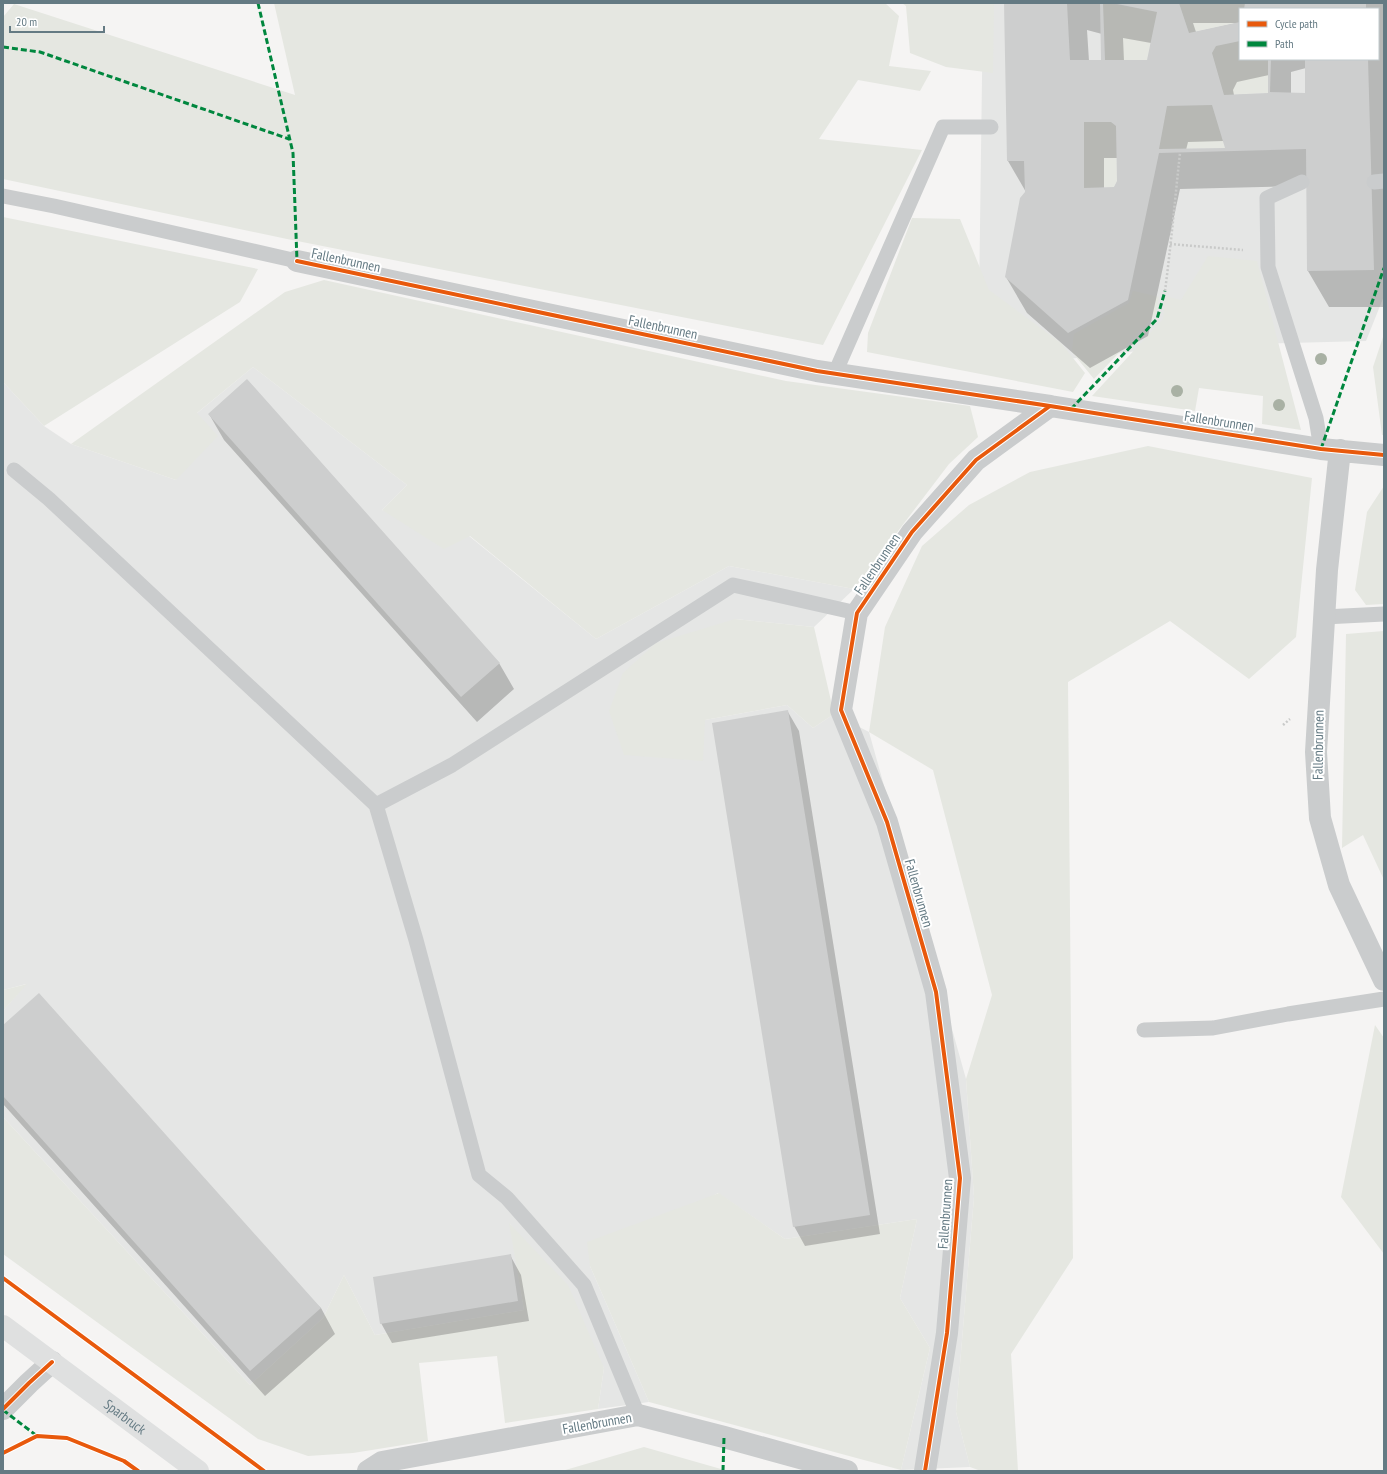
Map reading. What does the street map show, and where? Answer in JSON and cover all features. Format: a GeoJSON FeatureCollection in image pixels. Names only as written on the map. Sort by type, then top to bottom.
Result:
{"type":"FeatureCollection","features":[{"type":"Feature","properties":{"kind":"main road","name":"Sparbruck"},"geometry":{"type":"LineString","coordinates":[[3,1326],[198,1471]]}},
{"type":"Feature","properties":{"kind":"street","name":"Fallenbrunnen"},"geometry":{"type":"LineString","coordinates":[[297,261],[802,368],[1331,449],[1384,455]]}},
{"type":"Feature","properties":{"kind":"street","name":"Fallenbrunnen"},"geometry":{"type":"LineString","coordinates":[[925,1471],[947,1333],[960,1178],[936,992],[887,822],[841,710],[857,613],[912,532],[976,460],[1050,406]]}},
{"type":"Feature","properties":{"kind":"street","name":"Fallenbrunnen"},"geometry":{"type":"LineString","coordinates":[[1331,449],[1327,570],[1316,752],[1320,818],[1339,885],[1384,980]]}},
{"type":"Feature","properties":{"kind":"street"},"geometry":{"type":"LineString","coordinates":[[3,1409],[52,1362]]}},
{"type":"Feature","properties":{"kind":"street","name":"Fallenbrunnen"},"geometry":{"type":"LineString","coordinates":[[368,1471],[382,1462],[638,1415],[847,1471]]}},
{"type":"Feature","properties":{"kind":"lane"},"geometry":{"type":"LineString","coordinates":[[835,373],[943,127],[991,127]]}},
{"type":"Feature","properties":{"kind":"lane","name":"Fallenbrunnen"},"geometry":{"type":"LineString","coordinates":[[1302,182],[1267,198],[1268,267],[1316,418],[1331,449]]}},
{"type":"Feature","properties":{"kind":"lane"},"geometry":{"type":"LineString","coordinates":[[3,196],[54,206],[297,261]]}},
{"type":"Feature","properties":{"kind":"lane"},"geometry":{"type":"LineString","coordinates":[[14,470],[49,499],[376,805],[416,940],[479,1175],[507,1198],[584,1285],[638,1415]]}},
{"type":"Feature","properties":{"kind":"lane"},"geometry":{"type":"LineString","coordinates":[[376,805],[452,765],[733,585],[857,613]]}},
{"type":"Feature","properties":{"kind":"lane"},"geometry":{"type":"LineString","coordinates":[[1324,617],[1384,614]]}},
{"type":"Feature","properties":{"kind":"lane"},"geometry":{"type":"LineString","coordinates":[[1144,1030],[1213,1028],[1288,1014],[1384,1000]]}},
{"type":"Feature","properties":{"kind":"path"},"geometry":{"type":"LineString","coordinates":[[1164,291],[1169,260],[1180,153]]}},
{"type":"Feature","properties":{"kind":"path"},"geometry":{"type":"LineString","coordinates":[[1170,244],[1268,252]]}},
{"type":"Feature","properties":{"kind":"shaded area"},"geometry":{"type":"Polygon","coordinates":[[[274,3],[885,3],[899,16],[889,66],[931,71],[920,91],[858,80],[819,139],[922,150],[823,345],[287,239],[3,179],[3,17],[14,4],[295,95],[274,3]]]}},
{"type":"Feature","properties":{"kind":"shaded area"},"geometry":{"type":"Polygon","coordinates":[[[902,3],[994,3],[993,73],[946,67],[910,53],[906,6],[902,3]]]}},
{"type":"Feature","properties":{"kind":"shaded area"},"geometry":{"type":"Polygon","coordinates":[[[983,3],[1384,3],[1384,296],[1366,341],[1182,346],[1033,363],[979,302],[983,3]]]}},
{"type":"Feature","properties":{"kind":"shaded area"},"geometry":{"type":"Polygon","coordinates":[[[1103,3],[1157,12],[1147,60],[1105,60],[1103,3]]]}},
{"type":"Feature","properties":{"kind":"shaded area"},"geometry":{"type":"Polygon","coordinates":[[[1179,3],[1245,3],[1244,8],[1239,8],[1239,22],[1189,33],[1179,3]]]}},
{"type":"Feature","properties":{"kind":"shaded area"},"geometry":{"type":"Polygon","coordinates":[[[1239,41],[1239,60],[1268,60],[1268,93],[1224,95],[1212,53],[1216,46],[1239,41]]]}},
{"type":"Feature","properties":{"kind":"shaded area"},"geometry":{"type":"Polygon","coordinates":[[[1212,105],[1225,148],[1159,149],[1167,106],[1212,105]]]}},
{"type":"Feature","properties":{"kind":"shaded area"},"geometry":{"type":"Polygon","coordinates":[[[1084,122],[1111,122],[1116,126],[1117,181],[1114,187],[1084,188],[1084,122]]]}},
{"type":"Feature","properties":{"kind":"shaded area"},"geometry":{"type":"Polygon","coordinates":[[[3,217],[258,269],[240,302],[44,426],[3,382],[3,217]]]}},
{"type":"Feature","properties":{"kind":"shaded area"},"geometry":{"type":"Polygon","coordinates":[[[912,218],[960,219],[989,290],[1061,343],[1085,373],[1073,392],[867,352],[868,333],[912,218]]]}},
{"type":"Feature","properties":{"kind":"shaded area"},"geometry":{"type":"Polygon","coordinates":[[[1208,256],[1257,261],[1301,430],[1262,424],[1263,396],[1199,388],[1195,411],[1092,396],[1163,319],[1165,296],[1181,300],[1208,256]]]}},
{"type":"Feature","properties":{"kind":"shaded area"},"geometry":{"type":"Polygon","coordinates":[[[324,280],[786,381],[970,406],[978,437],[949,464],[854,589],[729,566],[596,639],[470,536],[444,549],[382,510],[407,485],[253,367],[197,413],[218,436],[176,480],[71,444],[285,292],[324,280]]]}},
{"type":"Feature","properties":{"kind":"shaded area"},"geometry":{"type":"Polygon","coordinates":[[[1133,291],[1159,297],[1156,314],[1094,379],[1072,352],[1074,334],[1129,303],[1133,291]]]}},
{"type":"Feature","properties":{"kind":"shaded area"},"geometry":{"type":"Polygon","coordinates":[[[1384,334],[1384,435],[1382,435],[1373,367],[1384,334]]]}},
{"type":"Feature","properties":{"kind":"shaded area"},"geometry":{"type":"Polygon","coordinates":[[[253,367],[407,485],[382,510],[469,536],[596,639],[729,566],[854,589],[814,627],[735,619],[705,720],[787,705],[813,728],[834,714],[869,732],[966,1079],[974,1197],[956,1412],[970,1467],[901,1470],[930,1348],[900,1298],[917,1219],[785,1239],[718,1193],[590,1266],[649,1402],[598,1409],[604,1368],[510,1224],[524,1310],[375,1335],[344,1275],[323,1318],[250,1385],[3,1117],[3,1011],[26,984],[3,990],[3,382],[44,426],[71,444],[176,480],[196,414],[253,367]]]}},
{"type":"Feature","properties":{"kind":"shaded area"},"geometry":{"type":"Polygon","coordinates":[[[1148,446],[1312,478],[1296,637],[1249,679],[1170,621],[1068,682],[1073,1258],[1011,1354],[1018,1471],[981,1471],[970,1467],[956,1412],[974,1197],[966,1079],[992,995],[933,770],[869,732],[885,627],[922,546],[969,505],[1030,472],[1148,446]]]}},
{"type":"Feature","properties":{"kind":"shaded area"},"geometry":{"type":"Polygon","coordinates":[[[1384,486],[1384,604],[1366,605],[1355,590],[1367,512],[1384,486]]]}},
{"type":"Feature","properties":{"kind":"shaded area"},"geometry":{"type":"Polygon","coordinates":[[[735,619],[814,627],[834,714],[813,728],[787,705],[705,720],[703,761],[624,755],[609,711],[623,673],[656,643],[735,619]]]}},
{"type":"Feature","properties":{"kind":"shaded area"},"geometry":{"type":"Polygon","coordinates":[[[1384,631],[1384,880],[1363,835],[1342,848],[1346,634],[1384,631]]]}},
{"type":"Feature","properties":{"kind":"shaded area"},"geometry":{"type":"Polygon","coordinates":[[[27,984],[3,1011],[3,990],[27,984]]]}},
{"type":"Feature","properties":{"kind":"shaded area"},"geometry":{"type":"Polygon","coordinates":[[[1375,1025],[1384,1038],[1384,1254],[1341,1197],[1375,1025]]]}},
{"type":"Feature","properties":{"kind":"shaded area"},"geometry":{"type":"Polygon","coordinates":[[[3,1117],[250,1385],[323,1318],[344,1275],[375,1335],[524,1310],[509,1223],[568,1285],[604,1368],[598,1409],[505,1423],[497,1356],[419,1363],[428,1441],[353,1453],[308,1456],[258,1439],[3,1254],[3,1117]]]}},
{"type":"Feature","properties":{"kind":"shaded area"},"geometry":{"type":"Polygon","coordinates":[[[719,1193],[785,1239],[917,1219],[900,1298],[930,1348],[901,1470],[649,1402],[590,1266],[587,1242],[719,1193]]]}},
{"type":"Feature","properties":{"kind":"shaded area"},"geometry":{"type":"Polygon","coordinates":[[[644,1447],[728,1471],[562,1471],[644,1447]]]}},
{"type":"Feature","properties":{"kind":"building"},"geometry":{"type":"Polygon","coordinates":[[[1004,3],[1067,3],[1070,60],[1101,60],[1100,3],[1103,3],[1105,60],[1147,60],[1157,12],[1112,3],[1179,3],[1189,33],[1239,22],[1239,41],[1216,46],[1212,53],[1224,95],[1268,93],[1268,60],[1271,60],[1270,92],[1305,93],[1305,60],[1368,60],[1374,270],[1307,271],[1306,149],[1159,153],[1128,300],[1068,333],[1005,277],[1020,198],[1025,192],[1024,161],[1007,161],[1004,3]],[[1212,105],[1167,106],[1159,149],[1225,148],[1212,105]],[[1084,122],[1084,188],[1114,187],[1117,181],[1116,126],[1111,122],[1084,122]]]}},
{"type":"Feature","properties":{"kind":"building"},"geometry":{"type":"Polygon","coordinates":[[[1245,3],[1366,3],[1366,8],[1244,8],[1245,3]]]}},
{"type":"Feature","properties":{"kind":"building"},"geometry":{"type":"Polygon","coordinates":[[[247,379],[500,663],[461,697],[208,414],[247,379]]]}},
{"type":"Feature","properties":{"kind":"building"},"geometry":{"type":"Polygon","coordinates":[[[788,710],[870,1215],[793,1227],[712,723],[788,710]]]}},
{"type":"Feature","properties":{"kind":"building"},"geometry":{"type":"Polygon","coordinates":[[[39,993],[321,1308],[250,1371],[3,1096],[3,1025],[39,993]]]}},
{"type":"Feature","properties":{"kind":"building"},"geometry":{"type":"Polygon","coordinates":[[[511,1254],[518,1301],[380,1324],[373,1277],[511,1254]]]}},
{"type":"Feature","properties":{"kind":"marked path"},"geometry":{"type":"LineString","coordinates":[[258,3],[293,153],[297,261]]}},
{"type":"Feature","properties":{"kind":"marked path"},"geometry":{"type":"LineString","coordinates":[[3,47],[40,52],[289,139]]}},
{"type":"Feature","properties":{"kind":"marked path"},"geometry":{"type":"LineString","coordinates":[[1321,449],[1384,268]]}},
{"type":"Feature","properties":{"kind":"marked path"},"geometry":{"type":"LineString","coordinates":[[1071,409],[1157,319],[1165,291]]}},
{"type":"Feature","properties":{"kind":"marked path"},"geometry":{"type":"LineString","coordinates":[[3,1410],[37,1436]]}},
{"type":"Feature","properties":{"kind":"marked path"},"geometry":{"type":"LineString","coordinates":[[723,1471],[724,1437]]}},
{"type":"Feature","properties":{"kind":"cycle path"},"geometry":{"type":"LineString","coordinates":[[297,261],[817,371],[1050,406]]}},
{"type":"Feature","properties":{"kind":"cycle path"},"geometry":{"type":"LineString","coordinates":[[925,1471],[947,1333],[960,1178],[936,992],[887,822],[841,710],[857,613],[912,532],[976,460],[1050,406],[1321,449],[1384,455]]}},
{"type":"Feature","properties":{"kind":"cycle path"},"geometry":{"type":"LineString","coordinates":[[3,1278],[264,1471]]}},
{"type":"Feature","properties":{"kind":"cycle path"},"geometry":{"type":"LineString","coordinates":[[3,1409],[52,1362]]}},
{"type":"Feature","properties":{"kind":"cycle path"},"geometry":{"type":"LineString","coordinates":[[3,1453],[37,1436],[67,1438],[124,1461],[138,1471]]}}]}
